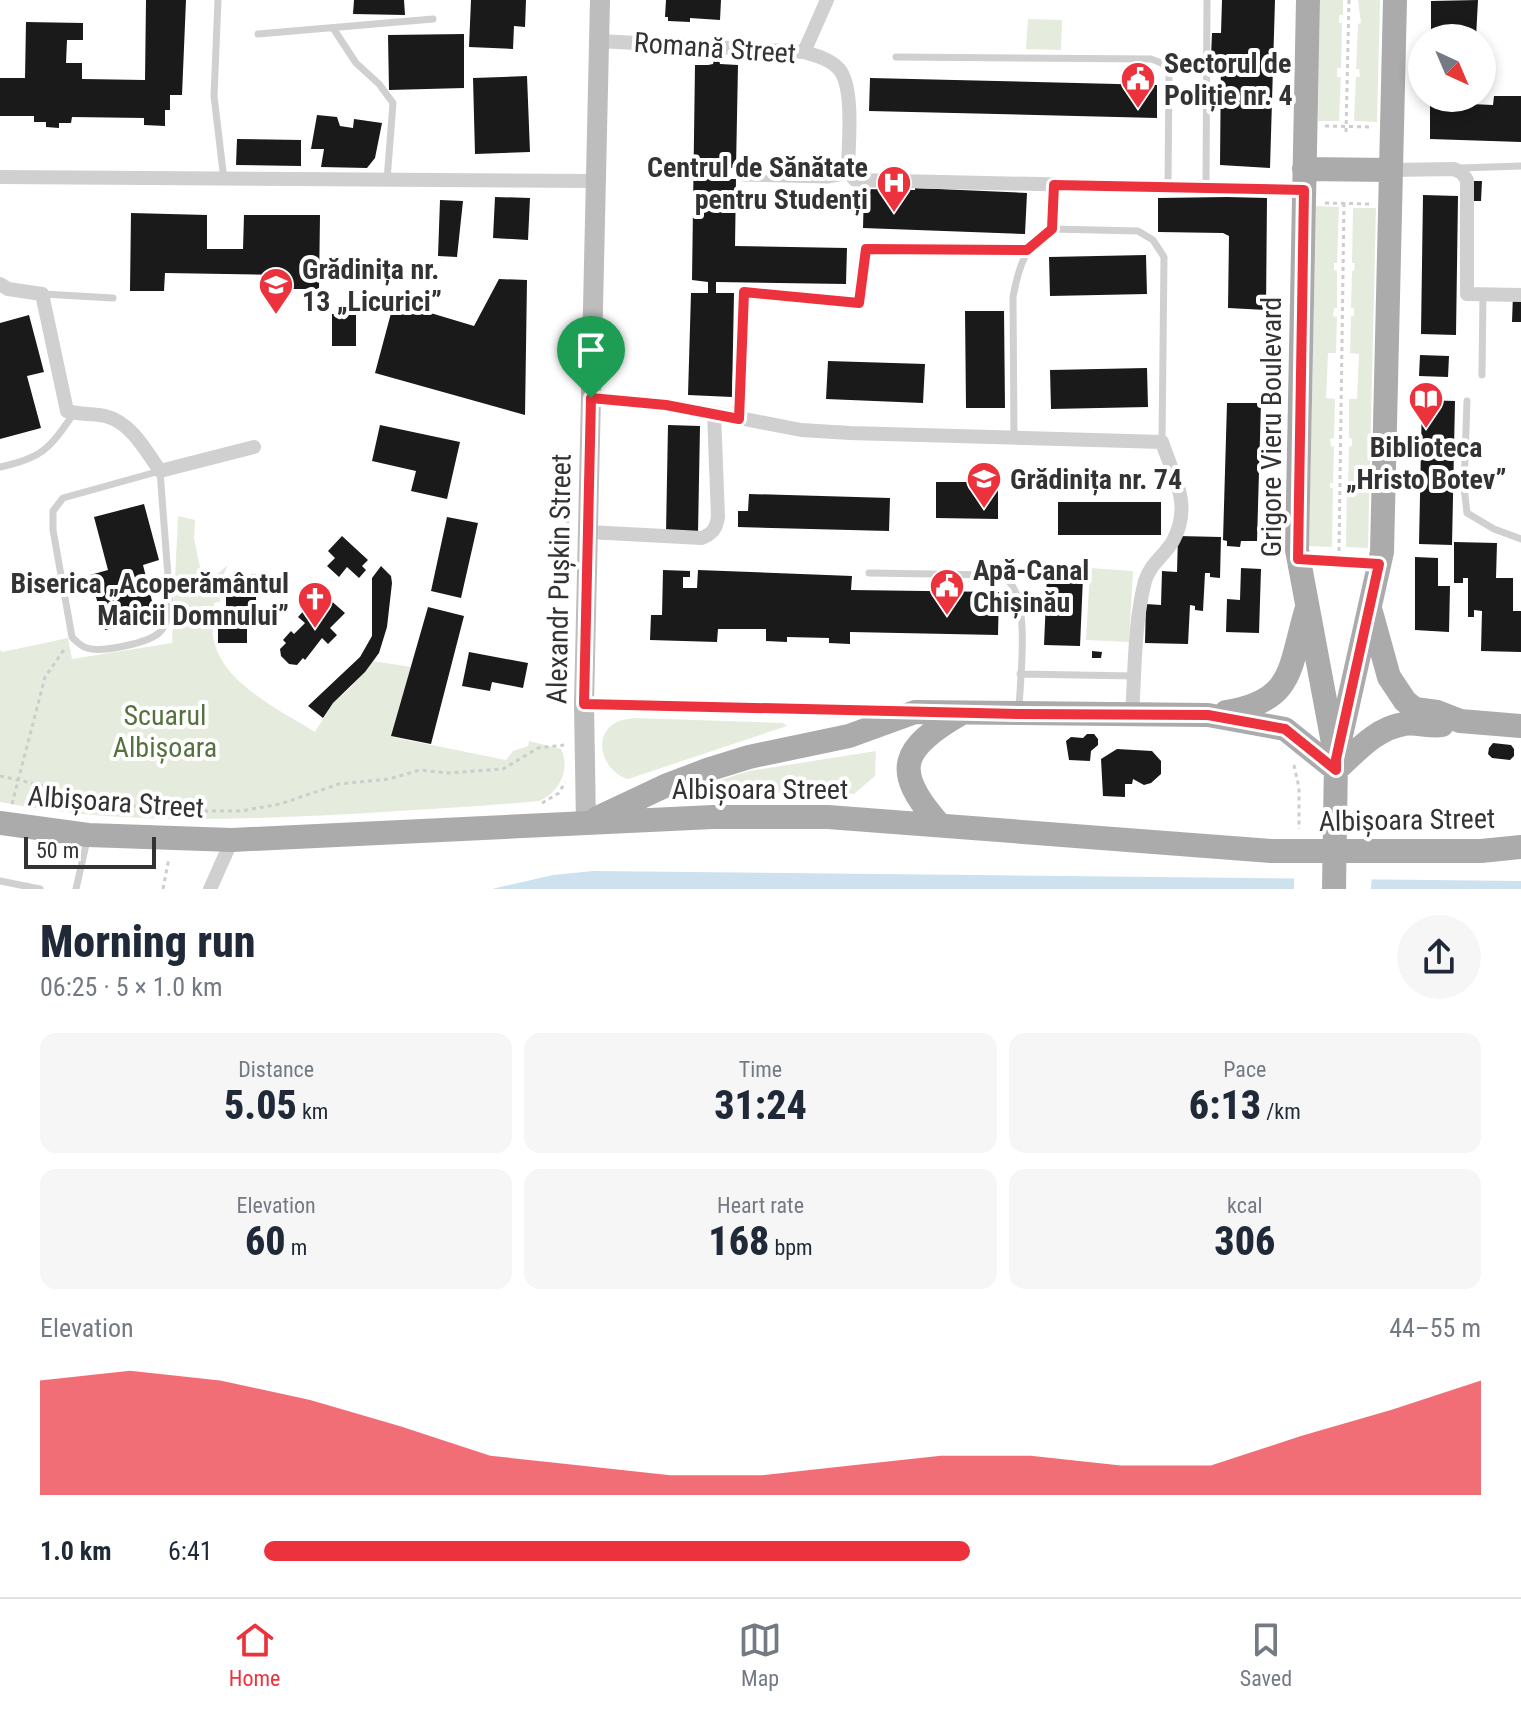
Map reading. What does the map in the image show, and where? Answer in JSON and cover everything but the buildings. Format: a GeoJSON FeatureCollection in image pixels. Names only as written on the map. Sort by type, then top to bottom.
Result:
{"type":"FeatureCollection","features":[{"type":"Feature","properties":{"kind":"main road","name":"Alexandr Pușkin Street"},"geometry":{"type":"LineString","coordinates":[[586,824],[584,704],[600,0]]}},
{"type":"Feature","properties":{"kind":"main road","name":"Grigore Vieru Boulevard"},"geometry":{"type":"LineString","coordinates":[[1308,0],[1298,559],[1336,765]]}},
{"type":"Feature","properties":{"kind":"main road"},"geometry":{"type":"LineString","coordinates":[[1334,889],[1336,765],[1382,552],[1395,0]]}},
{"type":"Feature","properties":{"kind":"main road"},"geometry":{"type":"LineString","coordinates":[[1307,187],[1391,170]]}},
{"type":"Feature","properties":{"kind":"main road"},"geometry":{"type":"LineString","coordinates":[[586,824],[665,786],[707,770],[749,757],[849,736],[915,712],[1208,715],[1254,707],[1275,694],[1289,671],[1307,606]]}},
{"type":"Feature","properties":{"kind":"main road"},"geometry":{"type":"LineString","coordinates":[[1370,606],[1389,677],[1397,691],[1415,709],[1437,712],[1460,721],[1521,726]]}},
{"type":"Feature","properties":{"kind":"main road"},"geometry":{"type":"LineString","coordinates":[[939,824],[916,796],[907,769],[912,753],[924,739],[962,713]]}},
{"type":"Feature","properties":{"kind":"main road"},"geometry":{"type":"LineString","coordinates":[[1208,715],[1285,729],[1336,765]]}},
{"type":"Feature","properties":{"kind":"main road"},"geometry":{"type":"LineString","coordinates":[[1336,765],[1371,739],[1404,724],[1438,726],[1460,721]]}},
{"type":"Feature","properties":{"kind":"main road","name":"Albișoara Street"},"geometry":{"type":"LineString","coordinates":[[6,814],[88,835],[173,839],[232,840],[713,817],[828,817],[1271,851],[1481,851],[1521,847]]}},
{"type":"Feature","properties":{"kind":"street"},"geometry":{"type":"LineString","coordinates":[[804,52],[827,0]]}},
{"type":"Feature","properties":{"kind":"street","name":"Romană Street"},"geometry":{"type":"LineString","coordinates":[[599,41],[804,52],[830,62],[843,75],[848,93],[850,176]]}},
{"type":"Feature","properties":{"kind":"street"},"geometry":{"type":"LineString","coordinates":[[1391,170],[1454,169],[1462,173],[1467,180],[1467,294],[1521,295]]}},
{"type":"Feature","properties":{"kind":"street"},"geometry":{"type":"LineString","coordinates":[[850,176],[862,181],[1307,187]]}},
{"type":"Feature","properties":{"kind":"street"},"geometry":{"type":"LineString","coordinates":[[0,177],[596,181]]}},
{"type":"Feature","properties":{"kind":"street"},"geometry":{"type":"LineString","coordinates":[[0,284],[8,289],[42,294],[67,411],[117,420],[132,432],[160,471],[254,447]]}},
{"type":"Feature","properties":{"kind":"street"},"geometry":{"type":"LineString","coordinates":[[739,419],[744,292]]}},
{"type":"Feature","properties":{"kind":"street"},"geometry":{"type":"LineString","coordinates":[[588,532],[702,538],[711,533],[717,527],[718,517],[714,413],[801,430],[1162,442],[1177,476],[1181,509],[1172,543],[1157,559],[1146,579],[1140,606],[1132,715]]}},
{"type":"Feature","properties":{"kind":"street"},"geometry":{"type":"LineString","coordinates":[[584,704],[915,712]]}},
{"type":"Feature","properties":{"kind":"street"},"geometry":{"type":"LineString","coordinates":[[210,889],[232,840]]}},
{"type":"Feature","properties":{"kind":"lane"},"geometry":{"type":"LineString","coordinates":[[218,0],[214,96],[224,180]]}},
{"type":"Feature","properties":{"kind":"lane"},"geometry":{"type":"LineString","coordinates":[[1206,187],[1207,0]]}},
{"type":"Feature","properties":{"kind":"lane"},"geometry":{"type":"LineString","coordinates":[[258,34],[433,19]]}},
{"type":"Feature","properties":{"kind":"lane"},"geometry":{"type":"LineString","coordinates":[[333,28],[356,63],[379,84],[393,103],[387,180]]}},
{"type":"Feature","properties":{"kind":"lane"},"geometry":{"type":"LineString","coordinates":[[896,57],[1151,59],[1160,62],[1167,66],[1169,73],[1168,186]]}},
{"type":"Feature","properties":{"kind":"lane"},"geometry":{"type":"LineString","coordinates":[[1454,169],[1521,166]]}},
{"type":"Feature","properties":{"kind":"lane"},"geometry":{"type":"LineString","coordinates":[[743,178],[828,180],[850,176]]}},
{"type":"Feature","properties":{"kind":"lane"},"geometry":{"type":"LineString","coordinates":[[1052,229],[1054,185]]}},
{"type":"Feature","properties":{"kind":"lane"},"geometry":{"type":"LineString","coordinates":[[1014,439],[1013,297],[1017,275],[1027,250],[1052,229],[1138,231],[1153,240],[1164,257],[1162,442]]}},
{"type":"Feature","properties":{"kind":"lane"},"geometry":{"type":"LineString","coordinates":[[744,292],[859,303],[866,249],[1027,250]]}},
{"type":"Feature","properties":{"kind":"lane"},"geometry":{"type":"LineString","coordinates":[[42,294],[113,298]]}},
{"type":"Feature","properties":{"kind":"lane"},"geometry":{"type":"LineString","coordinates":[[1482,375],[1483,294]]}},
{"type":"Feature","properties":{"kind":"lane"},"geometry":{"type":"LineString","coordinates":[[591,398],[714,413]]}},
{"type":"Feature","properties":{"kind":"lane"},"geometry":{"type":"LineString","coordinates":[[1467,401],[1464,487],[1467,513],[1494,529],[1521,539]]}},
{"type":"Feature","properties":{"kind":"lane"},"geometry":{"type":"LineString","coordinates":[[0,467],[27,461],[43,452],[74,413]]}},
{"type":"Feature","properties":{"kind":"lane"},"geometry":{"type":"LineString","coordinates":[[160,471],[170,603],[168,617],[161,631],[150,640],[98,650],[78,644],[72,637],[53,530],[53,511],[63,498],[160,471]]}},
{"type":"Feature","properties":{"kind":"lane"},"geometry":{"type":"LineString","coordinates":[[1298,559],[1379,564]]}},
{"type":"Feature","properties":{"kind":"lane"},"geometry":{"type":"LineString","coordinates":[[869,573],[995,575],[1007,580],[1020,606],[1019,714]]}},
{"type":"Feature","properties":{"kind":"lane"},"geometry":{"type":"LineString","coordinates":[[1020,674],[1135,676]]}},
{"type":"Feature","properties":{"kind":"lane"},"geometry":{"type":"LineString","coordinates":[[76,889],[88,835]]}},
{"type":"Feature","properties":{"kind":"lane"},"geometry":{"type":"LineString","coordinates":[[0,881],[40,889]]}},
{"type":"Feature","properties":{"kind":"path"},"geometry":{"type":"LineString","coordinates":[[1346,132],[1349,0]]}},
{"type":"Feature","properties":{"kind":"path"},"geometry":{"type":"LineString","coordinates":[[1317,126],[1378,127]]}},
{"type":"Feature","properties":{"kind":"path"},"geometry":{"type":"LineString","coordinates":[[1307,187],[1344,203],[1378,204]]}},
{"type":"Feature","properties":{"kind":"path"},"geometry":{"type":"LineString","coordinates":[[1339,551],[1344,203]]}},
{"type":"Feature","properties":{"kind":"path"},"geometry":{"type":"LineString","coordinates":[[567,574],[568,483]]}},
{"type":"Feature","properties":{"kind":"path"},"geometry":{"type":"LineString","coordinates":[[6,814],[45,677],[72,637]]}},
{"type":"Feature","properties":{"kind":"path"},"geometry":{"type":"LineString","coordinates":[[566,733],[567,755]]}},
{"type":"Feature","properties":{"kind":"path"},"geometry":{"type":"LineString","coordinates":[[0,776],[156,811],[241,811],[280,804],[339,784],[389,779],[420,770],[448,773],[503,769],[538,748],[566,745]]}},
{"type":"Feature","properties":{"kind":"path"},"geometry":{"type":"LineString","coordinates":[[1294,762],[1299,788],[1299,829]]}},
{"type":"Feature","properties":{"kind":"path"},"geometry":{"type":"LineString","coordinates":[[530,806],[550,800],[559,793],[568,770]]}},
{"type":"Feature","properties":{"kind":"path"},"geometry":{"type":"LineString","coordinates":[[163,889],[173,839]]}},
{"type":"Feature","properties":{"kind":"green space"},"geometry":{"type":"Polygon","coordinates":[[[1320,0],[1343,0],[1343,15],[1339,15],[1339,23],[1342,23],[1341,68],[1337,68],[1337,77],[1341,77],[1339,121],[1318,121],[1320,0]]]}},
{"type":"Feature","properties":{"kind":"green space"},"geometry":{"type":"Polygon","coordinates":[[[1358,0],[1380,0],[1377,122],[1354,121],[1356,77],[1360,77],[1359,69],[1356,69],[1358,24],[1361,23],[1358,0]]]}},
{"type":"Feature","properties":{"kind":"green space"},"geometry":{"type":"Polygon","coordinates":[[[1028,19],[1062,20],[1061,50],[1026,49],[1028,19]]]}},
{"type":"Feature","properties":{"kind":"green space"},"geometry":{"type":"Polygon","coordinates":[[[1316,206],[1339,207],[1337,263],[1334,263],[1334,270],[1337,271],[1337,308],[1334,308],[1333,316],[1337,317],[1336,353],[1328,353],[1326,398],[1335,399],[1334,438],[1330,439],[1334,447],[1333,483],[1330,483],[1330,488],[1333,488],[1332,547],[1309,546],[1316,206]]]}},
{"type":"Feature","properties":{"kind":"green space"},"geometry":{"type":"Polygon","coordinates":[[[1353,208],[1376,208],[1368,548],[1346,547],[1347,489],[1351,489],[1351,483],[1348,483],[1349,447],[1352,446],[1352,439],[1349,438],[1349,399],[1357,399],[1359,354],[1350,353],[1351,316],[1354,316],[1354,308],[1351,308],[1355,263],[1352,263],[1353,208]]]}},
{"type":"Feature","properties":{"kind":"green space","name":"Scuarul Albișoara"},"geometry":{"type":"Polygon","coordinates":[[[178,516],[195,520],[194,538],[202,577],[217,574],[228,565],[221,580],[220,602],[214,603],[214,641],[220,656],[241,683],[270,705],[315,732],[333,703],[373,661],[411,667],[392,737],[506,760],[513,751],[528,746],[529,741],[561,749],[565,764],[557,786],[539,801],[263,818],[131,817],[0,802],[0,650],[68,638],[72,659],[172,643],[178,516]]]}},
{"type":"Feature","properties":{"kind":"green space"},"geometry":{"type":"Polygon","coordinates":[[[1090,568],[1133,571],[1129,642],[1086,640],[1090,568]]]}},
{"type":"Feature","properties":{"kind":"green space"},"geometry":{"type":"Polygon","coordinates":[[[634,718],[783,723],[787,726],[628,779],[607,763],[602,746],[607,729],[617,722],[634,718]]]}},
{"type":"Feature","properties":{"kind":"green space"},"geometry":{"type":"Polygon","coordinates":[[[876,751],[875,776],[854,794],[698,792],[701,786],[749,771],[876,751]]]}},
{"type":"Feature","properties":{"kind":"water"},"geometry":{"type":"Polygon","coordinates":[[[593,871],[1521,881],[1521,889],[492,889],[553,875],[593,871]]]}},
{"type":"Feature","properties":{"kind":"pier"},"geometry":{"type":"Polygon","coordinates":[[[1294,874],[1372,875],[1371,889],[1294,889],[1294,874]]]}},
{"type":"Feature","properties":{"kind":"place","name":"Sectorul de Poliție nr. 4"},"geometry":{"type":"Point","coordinates":[1138,110]}},
{"type":"Feature","properties":{"kind":"place","name":"Centrul de Sănătate pentru Studenți"},"geometry":{"type":"Point","coordinates":[894,214]}},
{"type":"Feature","properties":{"kind":"place","name":"Grădinița nr. 13 „Licurici”"},"geometry":{"type":"Point","coordinates":[276,316]}},
{"type":"Feature","properties":{"kind":"place","name":"Biblioteca „Hristo Botev”"},"geometry":{"type":"Point","coordinates":[1426,430]}},
{"type":"Feature","properties":{"kind":"place","name":"Grădinița nr. 74"},"geometry":{"type":"Point","coordinates":[984,510]}},
{"type":"Feature","properties":{"kind":"place","name":"Apă-Canal Chișinău"},"geometry":{"type":"Point","coordinates":[947,617]}},
{"type":"Feature","properties":{"kind":"place","name":"Biserica „Acoperământul Maicii Domnului”"},"geometry":{"type":"Point","coordinates":[315,630]}},
{"type":"Feature","properties":{"kind":"route"},"geometry":{"type":"LineString","coordinates":[[1054,185],[1304,190],[1298,559],[1379,564],[1336,770],[1285,729],[1208,715],[584,704],[591,398],[666,405],[739,419],[744,292],[859,303],[866,249],[1027,250],[1052,229],[1054,185]]}}]}
